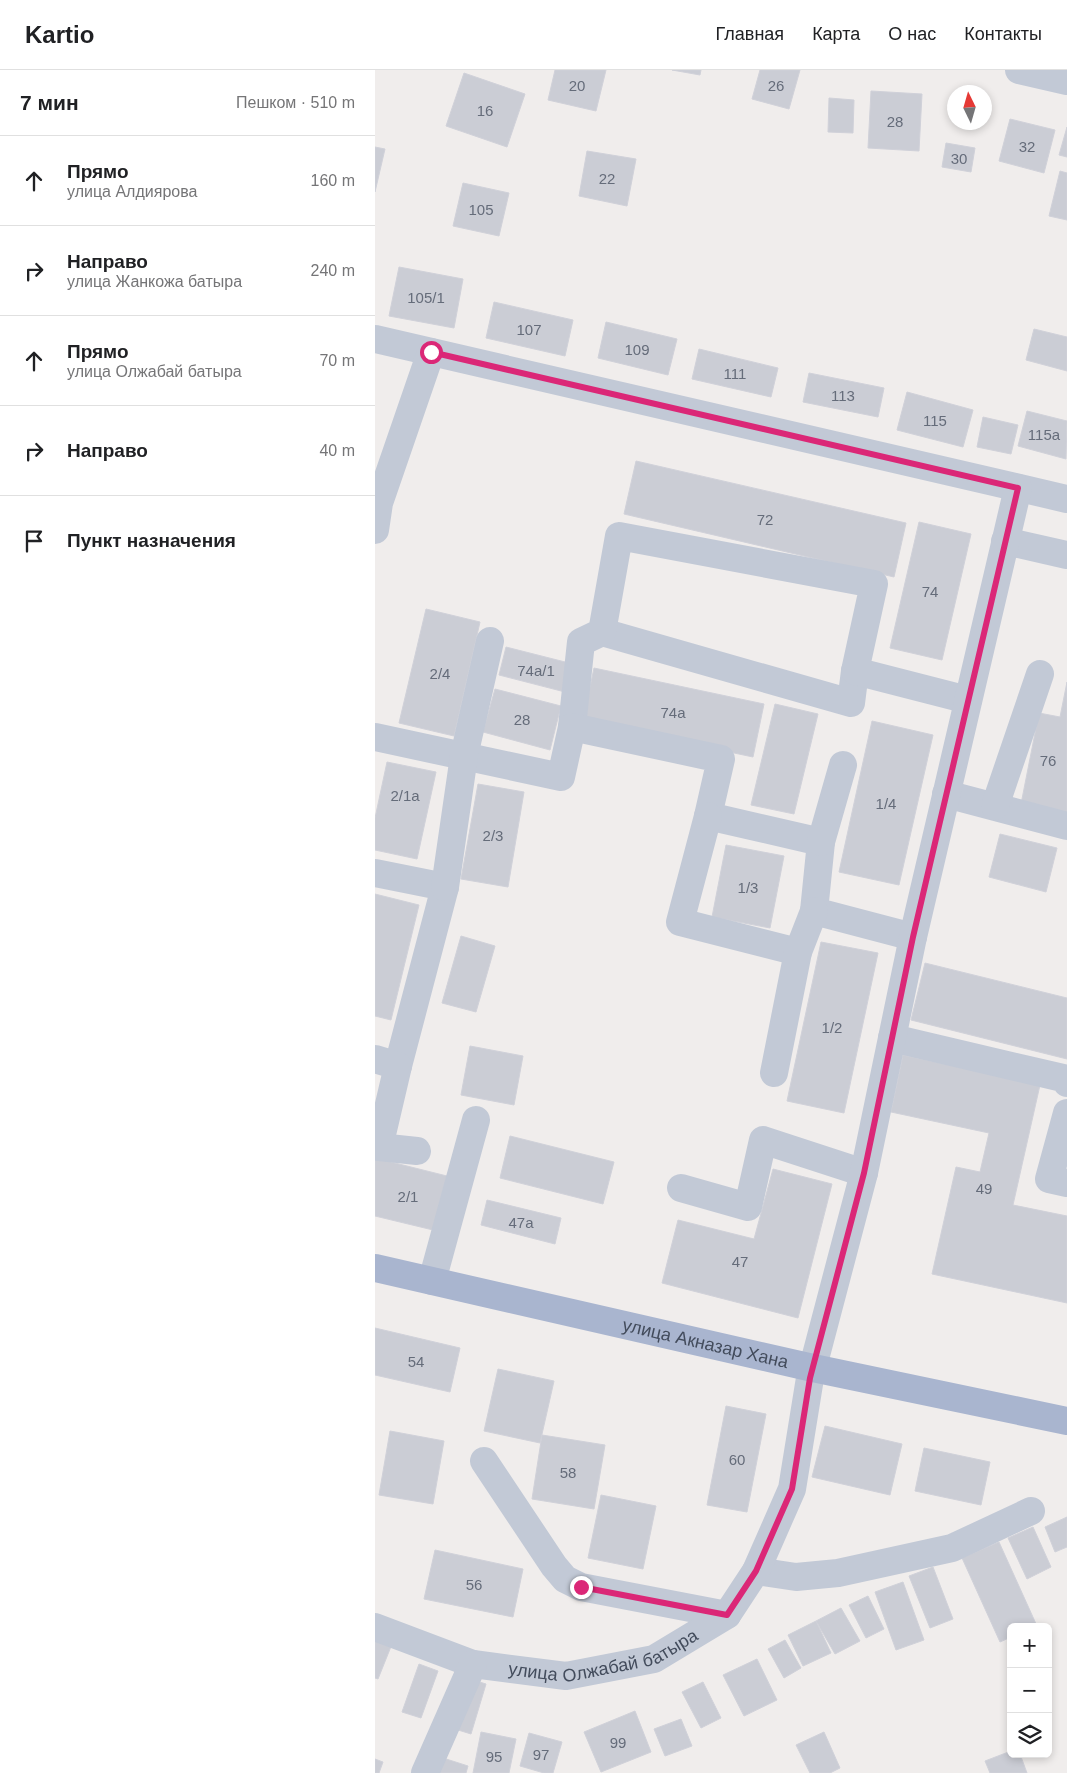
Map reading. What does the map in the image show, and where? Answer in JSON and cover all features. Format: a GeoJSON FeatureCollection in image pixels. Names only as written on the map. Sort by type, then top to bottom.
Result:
{"type":"FeatureCollection","features":[{"type":"Feature","properties":{"kind":"main road","name":"улица Акназар Хана"},"geometry":{"type":"LineString","coordinates":[[375,1268],[811,1373],[1067,1421]]}},
{"type":"Feature","properties":{"kind":"street"},"geometry":{"type":"LineString","coordinates":[[1019,70],[1067,81]]}},
{"type":"Feature","properties":{"kind":"street"},"geometry":{"type":"LineString","coordinates":[[375,339],[1067,499]]}},
{"type":"Feature","properties":{"kind":"street"},"geometry":{"type":"LineString","coordinates":[[375,530],[377,503],[431,352]]}},
{"type":"Feature","properties":{"kind":"street","name":"улица Олжабай батыра"},"geometry":{"type":"LineString","coordinates":[[375,1627],[473,1664],[565,1676],[654,1659],[727,1615],[756,1571],[792,1489],[811,1373],[864,1173],[913,937],[1018,488]]}},
{"type":"Feature","properties":{"kind":"street"},"geometry":{"type":"LineString","coordinates":[[375,737],[561,777],[572,727],[581,642],[602,632],[851,703],[855,671],[874,584],[619,536],[602,632]]}},
{"type":"Feature","properties":{"kind":"street"},"geometry":{"type":"LineString","coordinates":[[1005,541],[1067,554]]}},
{"type":"Feature","properties":{"kind":"street"},"geometry":{"type":"LineString","coordinates":[[417,1151],[379,1147],[386,1063],[445,887],[464,756],[490,640]]}},
{"type":"Feature","properties":{"kind":"street"},"geometry":{"type":"LineString","coordinates":[[855,671],[968,700]]}},
{"type":"Feature","properties":{"kind":"street"},"geometry":{"type":"LineString","coordinates":[[995,806],[1040,674]]}},
{"type":"Feature","properties":{"kind":"street"},"geometry":{"type":"LineString","coordinates":[[572,727],[721,759],[680,922],[798,952]]}},
{"type":"Feature","properties":{"kind":"street"},"geometry":{"type":"LineString","coordinates":[[774,1072],[798,952],[814,911],[821,842],[843,765]]}},
{"type":"Feature","properties":{"kind":"street"},"geometry":{"type":"LineString","coordinates":[[946,794],[1067,826]]}},
{"type":"Feature","properties":{"kind":"street"},"geometry":{"type":"LineString","coordinates":[[708,816],[821,842]]}},
{"type":"Feature","properties":{"kind":"street"},"geometry":{"type":"LineString","coordinates":[[375,873],[445,887]]}},
{"type":"Feature","properties":{"kind":"street"},"geometry":{"type":"LineString","coordinates":[[814,911],[913,937]]}},
{"type":"Feature","properties":{"kind":"street"},"geometry":{"type":"LineString","coordinates":[[892,1038],[1067,1080],[1067,1083]]}},
{"type":"Feature","properties":{"kind":"street"},"geometry":{"type":"LineString","coordinates":[[1067,1113],[1049,1179],[1067,1183]]}},
{"type":"Feature","properties":{"kind":"street"},"geometry":{"type":"LineString","coordinates":[[432,1281],[476,1120]]}},
{"type":"Feature","properties":{"kind":"street"},"geometry":{"type":"LineString","coordinates":[[681,1188],[748,1206],[763,1140],[864,1173]]}},
{"type":"Feature","properties":{"kind":"street"},"geometry":{"type":"LineString","coordinates":[[484,1460],[554,1566],[565,1578],[581,1587],[727,1615]]}},
{"type":"Feature","properties":{"kind":"street"},"geometry":{"type":"LineString","coordinates":[[756,1571],[796,1577],[838,1573],[952,1548],[1031,1511]]}},
{"type":"Feature","properties":{"kind":"street"},"geometry":{"type":"LineString","coordinates":[[425,1773],[473,1664]]}},
{"type":"Feature","properties":{"kind":"building"},"geometry":{"type":"Polygon","coordinates":[[[555,70],[606,70],[596,111],[548,100],[555,70]]]}},
{"type":"Feature","properties":{"kind":"building"},"geometry":{"type":"Polygon","coordinates":[[[672,70],[701,70],[700,75],[672,70]]]}},
{"type":"Feature","properties":{"kind":"building"},"geometry":{"type":"Polygon","coordinates":[[[760,70],[800,70],[789,109],[752,99],[760,70]]]}},
{"type":"Feature","properties":{"kind":"building"},"geometry":{"type":"Polygon","coordinates":[[[464,73],[525,94],[507,147],[446,126],[464,73]]]}},
{"type":"Feature","properties":{"kind":"building"},"geometry":{"type":"Polygon","coordinates":[[[871,91],[922,94],[919,151],[868,148],[871,91]]]}},
{"type":"Feature","properties":{"kind":"building"},"geometry":{"type":"Polygon","coordinates":[[[829,98],[854,100],[853,133],[828,132],[829,98]]]}},
{"type":"Feature","properties":{"kind":"building"},"geometry":{"type":"Polygon","coordinates":[[[1010,119],[1055,130],[1044,173],[999,161],[1010,119]]]}},
{"type":"Feature","properties":{"kind":"building"},"geometry":{"type":"Polygon","coordinates":[[[1067,127],[1067,157],[1059,155],[1067,127]]]}},
{"type":"Feature","properties":{"kind":"building"},"geometry":{"type":"Polygon","coordinates":[[[946,143],[975,148],[971,172],[942,167],[946,143]]]}},
{"type":"Feature","properties":{"kind":"building"},"geometry":{"type":"Polygon","coordinates":[[[375,147],[385,149],[375,192],[375,147]]]}},
{"type":"Feature","properties":{"kind":"building"},"geometry":{"type":"Polygon","coordinates":[[[587,151],[636,159],[627,206],[579,196],[587,151]]]}},
{"type":"Feature","properties":{"kind":"building"},"geometry":{"type":"Polygon","coordinates":[[[1060,171],[1067,173],[1067,220],[1049,216],[1060,171]]]}},
{"type":"Feature","properties":{"kind":"building"},"geometry":{"type":"Polygon","coordinates":[[[463,183],[509,193],[499,236],[453,226],[463,183]]]}},
{"type":"Feature","properties":{"kind":"building"},"geometry":{"type":"Polygon","coordinates":[[[399,267],[463,279],[454,328],[389,316],[399,267]]]}},
{"type":"Feature","properties":{"kind":"building"},"geometry":{"type":"Polygon","coordinates":[[[494,302],[573,320],[565,356],[486,338],[494,302]]]}},
{"type":"Feature","properties":{"kind":"building"},"geometry":{"type":"Polygon","coordinates":[[[606,322],[677,339],[668,375],[598,358],[606,322]]]}},
{"type":"Feature","properties":{"kind":"building"},"geometry":{"type":"Polygon","coordinates":[[[1034,329],[1067,337],[1067,371],[1026,360],[1034,329]]]}},
{"type":"Feature","properties":{"kind":"building"},"geometry":{"type":"Polygon","coordinates":[[[699,349],[778,368],[771,397],[692,379],[699,349]]]}},
{"type":"Feature","properties":{"kind":"building"},"geometry":{"type":"Polygon","coordinates":[[[809,373],[884,388],[878,417],[803,402],[809,373]]]}},
{"type":"Feature","properties":{"kind":"building"},"geometry":{"type":"Polygon","coordinates":[[[907,392],[973,410],[963,447],[897,430],[907,392]]]}},
{"type":"Feature","properties":{"kind":"building"},"geometry":{"type":"Polygon","coordinates":[[[1027,411],[1067,421],[1066,459],[1018,446],[1027,411]]]}},
{"type":"Feature","properties":{"kind":"building"},"geometry":{"type":"Polygon","coordinates":[[[983,417],[1018,425],[1011,454],[977,447],[983,417]]]}},
{"type":"Feature","properties":{"kind":"building"},"geometry":{"type":"Polygon","coordinates":[[[636,461],[906,523],[894,577],[624,514],[636,461]]]}},
{"type":"Feature","properties":{"kind":"building"},"geometry":{"type":"Polygon","coordinates":[[[919,522],[971,534],[942,660],[890,648],[919,522]]]}},
{"type":"Feature","properties":{"kind":"building"},"geometry":{"type":"Polygon","coordinates":[[[426,609],[480,622],[454,736],[399,723],[426,609]]]}},
{"type":"Feature","properties":{"kind":"building"},"geometry":{"type":"Polygon","coordinates":[[[506,647],[573,664],[565,692],[499,675],[506,647]]]}},
{"type":"Feature","properties":{"kind":"building"},"geometry":{"type":"Polygon","coordinates":[[[594,668],[764,704],[753,757],[583,721],[594,668]]]}},
{"type":"Feature","properties":{"kind":"building"},"geometry":{"type":"Polygon","coordinates":[[[1067,682],[1067,813],[1021,804],[1039,713],[1060,717],[1067,682]]]}},
{"type":"Feature","properties":{"kind":"building"},"geometry":{"type":"Polygon","coordinates":[[[495,689],[561,706],[550,750],[483,732],[495,689]]]}},
{"type":"Feature","properties":{"kind":"building"},"geometry":{"type":"Polygon","coordinates":[[[775,704],[818,714],[794,814],[751,805],[775,704]]]}},
{"type":"Feature","properties":{"kind":"building"},"geometry":{"type":"Polygon","coordinates":[[[872,721],[933,735],[899,885],[839,872],[872,721]]]}},
{"type":"Feature","properties":{"kind":"building"},"geometry":{"type":"Polygon","coordinates":[[[387,762],[436,772],[417,859],[375,850],[375,818],[387,762]]]}},
{"type":"Feature","properties":{"kind":"building"},"geometry":{"type":"Polygon","coordinates":[[[478,784],[524,792],[508,887],[461,879],[478,784]]]}},
{"type":"Feature","properties":{"kind":"building"},"geometry":{"type":"Polygon","coordinates":[[[1000,834],[1057,848],[1046,892],[989,877],[1000,834]]]}},
{"type":"Feature","properties":{"kind":"building"},"geometry":{"type":"Polygon","coordinates":[[[726,845],[784,856],[770,928],[712,917],[726,845]]]}},
{"type":"Feature","properties":{"kind":"building"},"geometry":{"type":"Polygon","coordinates":[[[375,894],[419,905],[391,1020],[375,1016],[375,894]]]}},
{"type":"Feature","properties":{"kind":"building"},"geometry":{"type":"Polygon","coordinates":[[[461,936],[495,946],[476,1012],[442,1003],[461,936]]]}},
{"type":"Feature","properties":{"kind":"building"},"geometry":{"type":"Polygon","coordinates":[[[821,942],[878,953],[844,1113],[787,1101],[821,942]]]}},
{"type":"Feature","properties":{"kind":"building"},"geometry":{"type":"Polygon","coordinates":[[[925,963],[1067,998],[1067,1059],[911,1020],[925,963]]]}},
{"type":"Feature","properties":{"kind":"building"},"geometry":{"type":"Polygon","coordinates":[[[470,1046],[523,1056],[514,1105],[461,1095],[470,1046]]]}},
{"type":"Feature","properties":{"kind":"building"},"geometry":{"type":"Polygon","coordinates":[[[903,1055],[1040,1085],[1013,1205],[1067,1216],[1067,1303],[932,1274],[956,1167],[980,1172],[989,1133],[891,1112],[903,1055]]]}},
{"type":"Feature","properties":{"kind":"building"},"geometry":{"type":"Polygon","coordinates":[[[510,1136],[614,1162],[603,1204],[500,1178],[510,1136]]]}},
{"type":"Feature","properties":{"kind":"building"},"geometry":{"type":"Polygon","coordinates":[[[375,1158],[447,1176],[433,1230],[375,1216],[375,1158]]]}},
{"type":"Feature","properties":{"kind":"building"},"geometry":{"type":"Polygon","coordinates":[[[773,1169],[832,1184],[798,1318],[662,1283],[678,1220],[754,1239],[773,1169]]]}},
{"type":"Feature","properties":{"kind":"building"},"geometry":{"type":"Polygon","coordinates":[[[487,1200],[561,1218],[555,1244],[481,1225],[487,1200]]]}},
{"type":"Feature","properties":{"kind":"building"},"geometry":{"type":"Polygon","coordinates":[[[375,1328],[460,1348],[450,1392],[375,1375],[375,1328]]]}},
{"type":"Feature","properties":{"kind":"building"},"geometry":{"type":"Polygon","coordinates":[[[498,1369],[554,1381],[540,1443],[484,1431],[498,1369]]]}},
{"type":"Feature","properties":{"kind":"building"},"geometry":{"type":"Polygon","coordinates":[[[726,1406],[766,1414],[747,1512],[707,1505],[726,1406]]]}},
{"type":"Feature","properties":{"kind":"building"},"geometry":{"type":"Polygon","coordinates":[[[825,1426],[902,1444],[890,1495],[812,1477],[825,1426]]]}},
{"type":"Feature","properties":{"kind":"building"},"geometry":{"type":"Polygon","coordinates":[[[390,1431],[444,1441],[433,1504],[379,1495],[390,1431]]]}},
{"type":"Feature","properties":{"kind":"building"},"geometry":{"type":"Polygon","coordinates":[[[542,1435],[605,1445],[594,1509],[532,1499],[542,1435]]]}},
{"type":"Feature","properties":{"kind":"building"},"geometry":{"type":"Polygon","coordinates":[[[924,1448],[990,1462],[981,1505],[915,1491],[924,1448]]]}},
{"type":"Feature","properties":{"kind":"building"},"geometry":{"type":"Polygon","coordinates":[[[601,1495],[656,1506],[643,1569],[588,1558],[601,1495]]]}},
{"type":"Feature","properties":{"kind":"building"},"geometry":{"type":"Polygon","coordinates":[[[1067,1517],[1067,1547],[1055,1552],[1045,1527],[1067,1517]]]}},
{"type":"Feature","properties":{"kind":"building"},"geometry":{"type":"Polygon","coordinates":[[[1033,1527],[1051,1567],[1027,1579],[1008,1538],[1033,1527]]]}},
{"type":"Feature","properties":{"kind":"building"},"geometry":{"type":"Polygon","coordinates":[[[999,1542],[1036,1623],[1007,1623],[1007,1639],[1000,1642],[962,1558],[999,1542]]]}},
{"type":"Feature","properties":{"kind":"building"},"geometry":{"type":"Polygon","coordinates":[[[435,1550],[523,1569],[513,1617],[424,1599],[435,1550]]]}},
{"type":"Feature","properties":{"kind":"building"},"geometry":{"type":"Polygon","coordinates":[[[933,1567],[953,1619],[930,1628],[909,1576],[933,1567]]]}},
{"type":"Feature","properties":{"kind":"building"},"geometry":{"type":"Polygon","coordinates":[[[903,1582],[924,1640],[896,1650],[875,1592],[903,1582]]]}},
{"type":"Feature","properties":{"kind":"building"},"geometry":{"type":"Polygon","coordinates":[[[868,1596],[884,1629],[866,1638],[849,1605],[868,1596]]]}},
{"type":"Feature","properties":{"kind":"building"},"geometry":{"type":"Polygon","coordinates":[[[841,1608],[860,1641],[835,1654],[816,1621],[841,1608]]]}},
{"type":"Feature","properties":{"kind":"building"},"geometry":{"type":"Polygon","coordinates":[[[816,1621],[831,1653],[803,1666],[788,1635],[816,1621]]]}},
{"type":"Feature","properties":{"kind":"building"},"geometry":{"type":"Polygon","coordinates":[[[375,1631],[394,1639],[378,1679],[375,1678],[375,1631]]]}},
{"type":"Feature","properties":{"kind":"building"},"geometry":{"type":"Polygon","coordinates":[[[785,1640],[801,1668],[784,1678],[768,1649],[785,1640]]]}},
{"type":"Feature","properties":{"kind":"building"},"geometry":{"type":"Polygon","coordinates":[[[757,1659],[777,1700],[744,1716],[723,1675],[757,1659]]]}},
{"type":"Feature","properties":{"kind":"building"},"geometry":{"type":"Polygon","coordinates":[[[419,1664],[438,1671],[421,1718],[402,1712],[419,1664]]]}},
{"type":"Feature","properties":{"kind":"building"},"geometry":{"type":"Polygon","coordinates":[[[470,1679],[486,1684],[471,1734],[455,1729],[470,1679]]]}},
{"type":"Feature","properties":{"kind":"building"},"geometry":{"type":"Polygon","coordinates":[[[703,1682],[721,1718],[701,1728],[682,1692],[703,1682]]]}},
{"type":"Feature","properties":{"kind":"building"},"geometry":{"type":"Polygon","coordinates":[[[635,1711],[651,1752],[601,1772],[584,1732],[635,1711]]]}},
{"type":"Feature","properties":{"kind":"building"},"geometry":{"type":"Polygon","coordinates":[[[681,1719],[692,1746],[665,1756],[654,1729],[681,1719]]]}},
{"type":"Feature","properties":{"kind":"building"},"geometry":{"type":"Polygon","coordinates":[[[481,1732],[516,1739],[509,1773],[473,1773],[481,1732]]]}},
{"type":"Feature","properties":{"kind":"building"},"geometry":{"type":"Polygon","coordinates":[[[824,1732],[840,1768],[830,1773],[810,1773],[796,1745],[824,1732]]]}},
{"type":"Feature","properties":{"kind":"building"},"geometry":{"type":"Polygon","coordinates":[[[529,1733],[562,1742],[553,1773],[544,1773],[520,1766],[529,1733]]]}},
{"type":"Feature","properties":{"kind":"building"},"geometry":{"type":"Polygon","coordinates":[[[1007,1753],[1007,1758],[1021,1758],[1027,1773],[990,1773],[985,1761],[1007,1753]]]}},
{"type":"Feature","properties":{"kind":"building"},"geometry":{"type":"Polygon","coordinates":[[[440,1757],[468,1766],[466,1773],[435,1773],[440,1757]]]}},
{"type":"Feature","properties":{"kind":"building"},"geometry":{"type":"Polygon","coordinates":[[[375,1759],[383,1762],[379,1773],[375,1773],[375,1759]]]}},
{"type":"Feature","properties":{"kind":"route"},"geometry":{"type":"LineString","coordinates":[[431,352],[1018,488],[913,937],[864,1173],[810,1378],[792,1489],[756,1571],[727,1615],[581,1587]]}}]}
